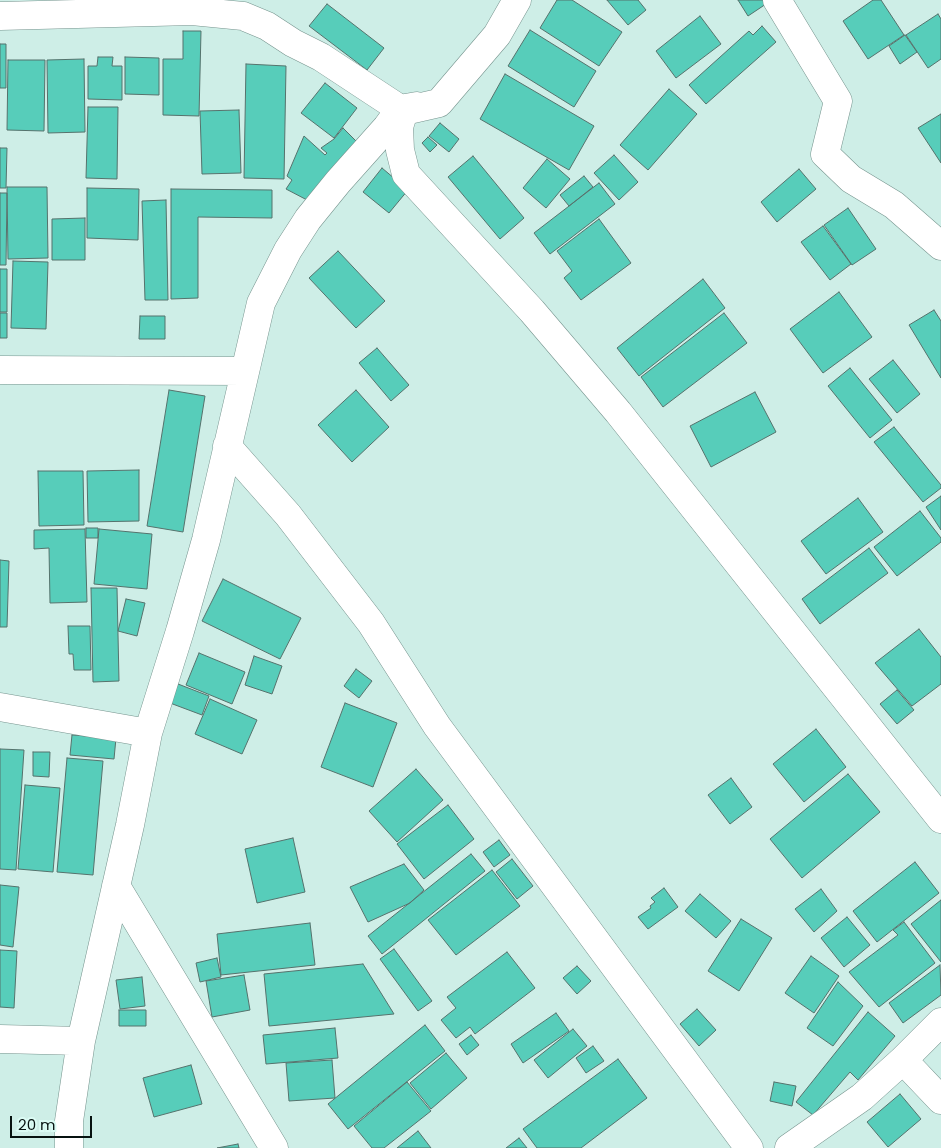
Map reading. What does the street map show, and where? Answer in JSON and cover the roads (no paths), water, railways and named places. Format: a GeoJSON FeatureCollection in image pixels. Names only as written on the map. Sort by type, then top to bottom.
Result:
{"type":"FeatureCollection","features":[{"type":"Feature","properties":{"kind":"street"},"geometry":{"type":"LineString","coordinates":[[517,0],[497,35],[439,103],[404,111],[399,127],[399,135],[400,150],[406,174],[532,311],[618,412],[941,819]]}},
{"type":"Feature","properties":{"kind":"street"},"geometry":{"type":"LineString","coordinates":[[777,0],[838,101],[825,154],[851,179],[894,205],[941,246]]}},
{"type":"Feature","properties":{"kind":"street"},"geometry":{"type":"LineString","coordinates":[[0,16],[244,8],[293,43],[321,57],[400,109],[439,103]]}},
{"type":"Feature","properties":{"kind":"street"},"geometry":{"type":"LineString","coordinates":[[69,1148],[69,1120],[81,1041],[148,733],[201,558],[261,303],[288,250],[308,219],[387,127],[400,109]]}},
{"type":"Feature","properties":{"kind":"street"},"geometry":{"type":"LineString","coordinates":[[0,370],[246,371]]}},
{"type":"Feature","properties":{"kind":"street"},"geometry":{"type":"LineString","coordinates":[[227,446],[288,515],[371,623],[437,726],[750,1148]]}},
{"type":"Feature","properties":{"kind":"street"},"geometry":{"type":"LineString","coordinates":[[0,707],[148,733]]}},
{"type":"Feature","properties":{"kind":"street"},"geometry":{"type":"LineString","coordinates":[[116,886],[274,1148]]}},
{"type":"Feature","properties":{"kind":"street"},"geometry":{"type":"LineString","coordinates":[[789,1148],[862,1098],[941,1022]]}},
{"type":"Feature","properties":{"kind":"street"},"geometry":{"type":"LineString","coordinates":[[0,1039],[81,1041]]}},
{"type":"Feature","properties":{"kind":"street"},"geometry":{"type":"LineString","coordinates":[[903,1060],[941,1100]]}}]}
